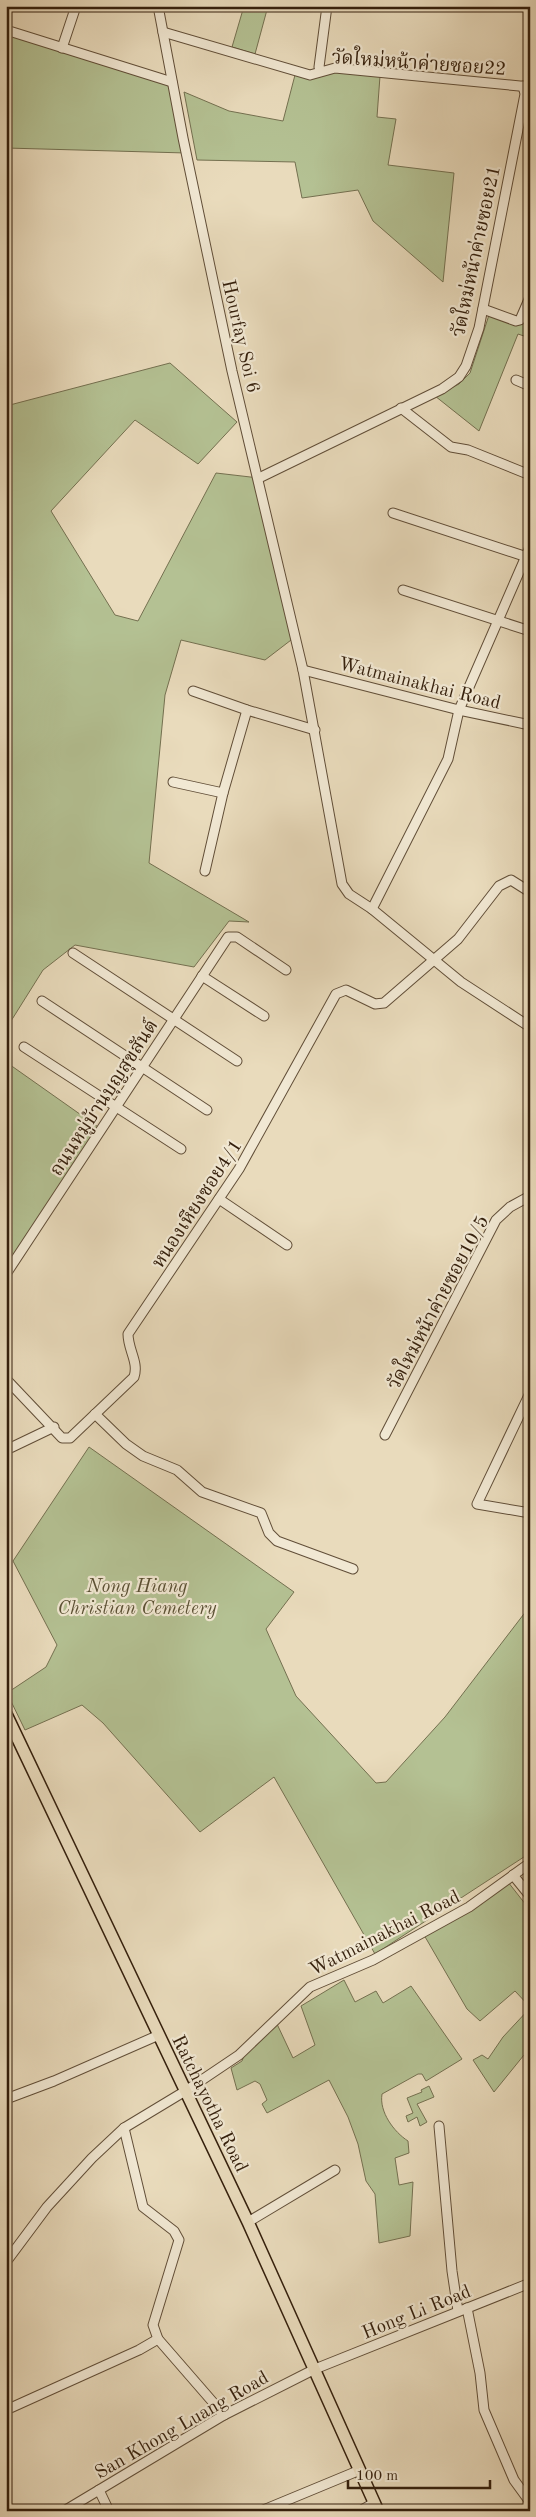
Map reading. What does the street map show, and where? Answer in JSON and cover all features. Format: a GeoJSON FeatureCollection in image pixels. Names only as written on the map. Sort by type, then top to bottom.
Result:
{"type":"FeatureCollection","features":[{"type":"Feature","properties":{"kind":"main road","name":"Ratchayotha Road"},"geometry":{"type":"LineString","coordinates":[[6,1714],[187,2090],[376,2507]]}},
{"type":"Feature","properties":{"kind":"street"},"geometry":{"type":"LineString","coordinates":[[62,48],[76,6]]}},
{"type":"Feature","properties":{"kind":"street","name":"Hourfay Soi 6"},"geometry":{"type":"LineString","coordinates":[[158,6],[232,371],[259,478],[303,670],[342,884],[349,894],[372,909],[461,982],[530,1027]]}},
{"type":"Feature","properties":{"kind":"street"},"geometry":{"type":"LineString","coordinates":[[321,71],[319,67],[327,6]]}},
{"type":"Feature","properties":{"kind":"street"},"geometry":{"type":"LineString","coordinates":[[6,30],[172,82]]}},
{"type":"Feature","properties":{"kind":"street","name":"วัดใหม่หน้าค่ายซอย22"},"geometry":{"type":"LineString","coordinates":[[163,32],[310,75],[335,68],[526,86]]}},
{"type":"Feature","properties":{"kind":"street","name":"วัดใหม่หน้าค่ายซอย21"},"geometry":{"type":"LineString","coordinates":[[259,478],[448,386],[460,377],[466,366],[479,328],[526,86]]}},
{"type":"Feature","properties":{"kind":"street"},"geometry":{"type":"LineString","coordinates":[[483,309],[516,321],[520,320],[530,297]]}},
{"type":"Feature","properties":{"kind":"street"},"geometry":{"type":"LineString","coordinates":[[516,380],[530,386]]}},
{"type":"Feature","properties":{"kind":"street"},"geometry":{"type":"LineString","coordinates":[[401,408],[450,447],[468,450],[530,475]]}},
{"type":"Feature","properties":{"kind":"street"},"geometry":{"type":"LineString","coordinates":[[393,513],[528,558]]}},
{"type":"Feature","properties":{"kind":"street"},"geometry":{"type":"LineString","coordinates":[[372,909],[448,759],[458,710],[497,620],[528,558],[530,547]]}},
{"type":"Feature","properties":{"kind":"street"},"geometry":{"type":"LineString","coordinates":[[403,590],[530,631]]}},
{"type":"Feature","properties":{"kind":"street","name":"Watmainakhai Road"},"geometry":{"type":"LineString","coordinates":[[303,670],[458,710],[530,724]]}},
{"type":"Feature","properties":{"kind":"street"},"geometry":{"type":"LineString","coordinates":[[193,691],[247,710],[315,730]]}},
{"type":"Feature","properties":{"kind":"street"},"geometry":{"type":"LineString","coordinates":[[205,871],[223,793],[247,710]]}},
{"type":"Feature","properties":{"kind":"street"},"geometry":{"type":"LineString","coordinates":[[173,782],[223,793]]}},
{"type":"Feature","properties":{"kind":"street","name":"หนองเหียงซอย4/1"},"geometry":{"type":"LineString","coordinates":[[6,1379],[54,1427],[62,1438],[70,1438],[134,1377],[137,1368],[128,1345],[128,1334],[239,1169],[336,994],[346,990],[375,1004],[384,1003],[458,939],[499,886],[511,880],[530,892]]}},
{"type":"Feature","properties":{"kind":"street","name":"ถนนหมู่บ้านบุญสุขสันต์"},"geometry":{"type":"LineString","coordinates":[[6,1274],[228,937],[237,937],[286,970]]}},
{"type":"Feature","properties":{"kind":"street"},"geometry":{"type":"LineString","coordinates":[[73,953],[237,1061]]}},
{"type":"Feature","properties":{"kind":"street"},"geometry":{"type":"LineString","coordinates":[[202,976],[264,1016]]}},
{"type":"Feature","properties":{"kind":"street"},"geometry":{"type":"LineString","coordinates":[[42,1001],[207,1110]]}},
{"type":"Feature","properties":{"kind":"street"},"geometry":{"type":"LineString","coordinates":[[24,1047],[181,1149]]}},
{"type":"Feature","properties":{"kind":"street","name":"วัดใหม่หน้าค่ายซอย10/5"},"geometry":{"type":"LineString","coordinates":[[386,1435],[496,1220],[510,1207],[530,1196]]}},
{"type":"Feature","properties":{"kind":"street"},"geometry":{"type":"LineString","coordinates":[[219,1199],[287,1245]]}},
{"type":"Feature","properties":{"kind":"street"},"geometry":{"type":"LineString","coordinates":[[530,1393],[477,1504],[530,1512]]}},
{"type":"Feature","properties":{"kind":"street"},"geometry":{"type":"LineString","coordinates":[[95,1414],[126,1444],[144,1456],[177,1470],[202,1492],[261,1513],[269,1533],[277,1541],[353,1569]]}},
{"type":"Feature","properties":{"kind":"street"},"geometry":{"type":"LineString","coordinates":[[6,1450],[54,1427]]}},
{"type":"Feature","properties":{"kind":"street","name":"Watmainakhai Road"},"geometry":{"type":"LineString","coordinates":[[6,2262],[47,2206],[92,2158],[124,2128],[187,2090],[239,2055],[310,1987],[374,1960],[469,1907],[530,1863]]}},
{"type":"Feature","properties":{"kind":"street"},"geometry":{"type":"LineString","coordinates":[[513,1875],[530,1896]]}},
{"type":"Feature","properties":{"kind":"street"},"geometry":{"type":"LineString","coordinates":[[6,2099],[54,2081],[159,2035]]}},
{"type":"Feature","properties":{"kind":"street"},"geometry":{"type":"LineString","coordinates":[[439,2126],[452,2272],[480,2373],[484,2410],[514,2480],[530,2502]]}},
{"type":"Feature","properties":{"kind":"street"},"geometry":{"type":"LineString","coordinates":[[124,2128],[143,2207],[174,2231],[179,2240],[153,2325],[158,2339],[224,2415]]}},
{"type":"Feature","properties":{"kind":"street"},"geometry":{"type":"LineString","coordinates":[[248,2222],[335,2170]]}},
{"type":"Feature","properties":{"kind":"street","name":"Hong Li Road"},"geometry":{"type":"LineString","coordinates":[[315,2369],[530,2283]]}},
{"type":"Feature","properties":{"kind":"street"},"geometry":{"type":"LineString","coordinates":[[6,2410],[139,2350],[158,2339]]}},
{"type":"Feature","properties":{"kind":"street","name":"San Khong Luang Road"},"geometry":{"type":"LineString","coordinates":[[64,2511],[224,2415],[315,2369]]}},
{"type":"Feature","properties":{"kind":"street"},"geometry":{"type":"LineString","coordinates":[[261,2511],[360,2470]]}},
{"type":"Feature","properties":{"kind":"street"},"geometry":{"type":"LineString","coordinates":[[99,2490],[109,2511]]}},
{"type":"Feature","properties":{"kind":"street"},"geometry":{"type":"LineString","coordinates":[[360,2511],[376,2507]]}},
{"type":"Feature","properties":{"kind":"green space"},"geometry":{"type":"Polygon","coordinates":[[[244,6],[268,6],[255,54],[232,47],[244,6]]]}},
{"type":"Feature","properties":{"kind":"green space"},"geometry":{"type":"Polygon","coordinates":[[[6,33],[172,82],[186,153],[6,148],[6,33]]]}},
{"type":"Feature","properties":{"kind":"green space"},"geometry":{"type":"Polygon","coordinates":[[[337,71],[380,76],[377,117],[396,119],[388,165],[454,173],[443,282],[373,221],[358,190],[302,198],[295,162],[197,160],[184,92],[229,111],[283,121],[295,75],[337,71]]]}},
{"type":"Feature","properties":{"kind":"green space"},"geometry":{"type":"Polygon","coordinates":[[[530,314],[530,338],[518,334],[479,431],[435,396],[459,384],[470,373],[489,315],[516,324],[527,322],[530,314]]]}},
{"type":"Feature","properties":{"kind":"green space"},"geometry":{"type":"Polygon","coordinates":[[[170,363],[237,422],[198,464],[135,420],[51,511],[115,615],[138,621],[216,473],[259,478],[295,637],[265,660],[181,640],[165,695],[149,863],[249,922],[229,921],[194,967],[75,945],[43,970],[6,1029],[6,406],[170,363]]]}},
{"type":"Feature","properties":{"kind":"green space"},"geometry":{"type":"Polygon","coordinates":[[[6,1062],[101,1129],[6,1274],[6,1062]]]}},
{"type":"Feature","properties":{"kind":"green space","name":"Nong Hiang Christian Cemetery"},"geometry":{"type":"Polygon","coordinates":[[[89,1447],[294,1592],[266,1629],[296,1696],[376,1783],[386,1782],[445,1717],[530,1606],[530,1853],[375,1954],[274,1777],[200,1832],[103,1723],[82,1705],[25,1730],[7,1693],[46,1667],[57,1645],[13,1561],[89,1447]]]}},
{"type":"Feature","properties":{"kind":"green space"},"geometry":{"type":"Polygon","coordinates":[[[508,1882],[530,1910],[530,2007],[515,1991],[480,2021],[467,2009],[424,1935],[508,1882]]]}},
{"type":"Feature","properties":{"kind":"green space"},"geometry":{"type":"Polygon","coordinates":[[[344,1980],[355,2002],[376,1991],[383,2003],[411,1986],[462,2059],[426,2081],[422,2074],[418,2074],[382,2094],[385,2114],[393,2127],[408,2141],[409,2153],[395,2158],[399,2185],[413,2182],[410,2236],[379,2243],[375,2194],[366,2181],[358,2144],[348,2117],[329,2080],[267,2113],[262,2104],[267,2100],[260,2084],[255,2081],[237,2090],[231,2068],[242,2061],[245,2053],[277,2024],[293,2058],[315,2045],[301,2006],[344,1980]]]}},
{"type":"Feature","properties":{"kind":"green space"},"geometry":{"type":"Polygon","coordinates":[[[530,2008],[530,2058],[524,2055],[494,2092],[473,2060],[482,2055],[488,2059],[503,2037],[530,2008]]]}},
{"type":"Feature","properties":{"kind":"green space"},"geometry":{"type":"Polygon","coordinates":[[[429,2086],[434,2097],[417,2104],[427,2122],[420,2126],[417,2117],[408,2122],[406,2116],[413,2113],[407,2098],[422,2092],[421,2090],[429,2086]]]}}]}
